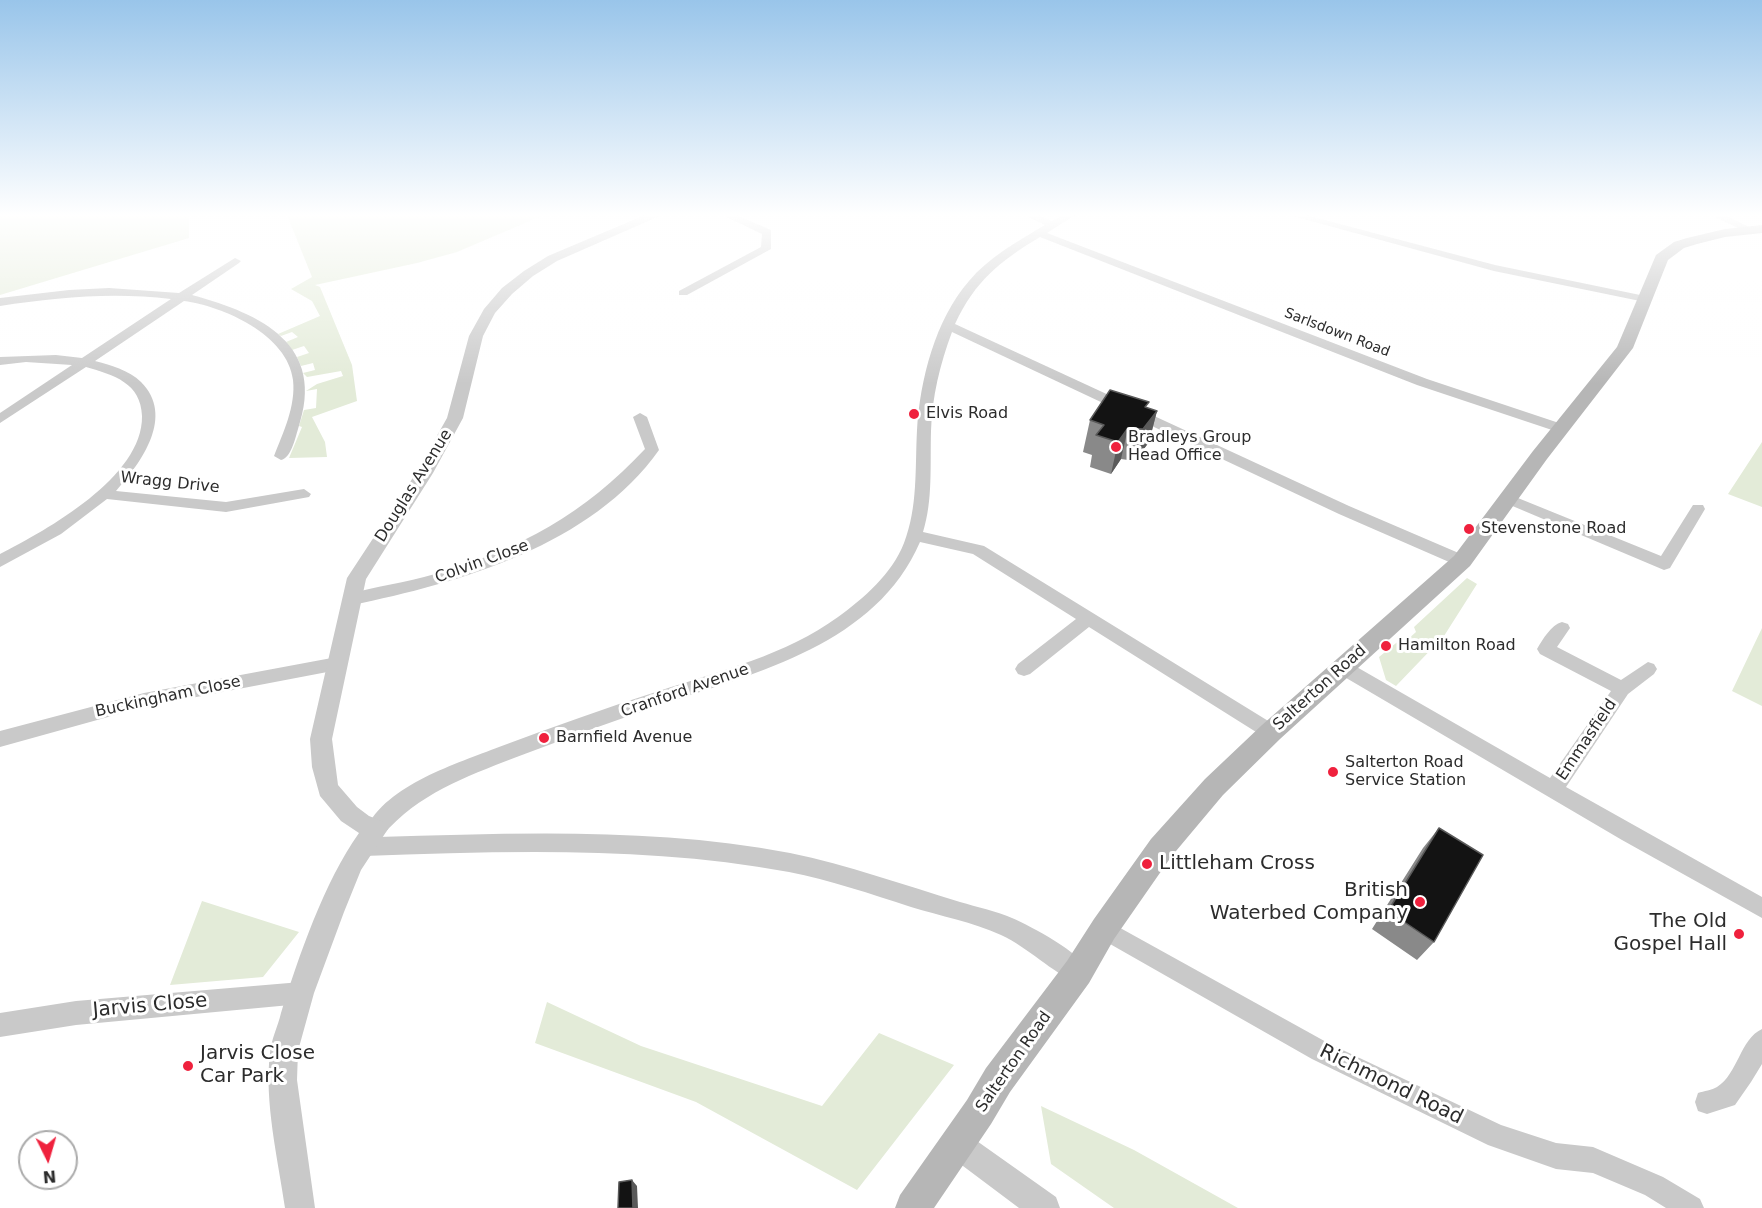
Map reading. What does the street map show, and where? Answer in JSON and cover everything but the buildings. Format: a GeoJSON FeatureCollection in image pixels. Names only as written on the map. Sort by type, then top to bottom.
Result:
{"type":"FeatureCollection","features":[{"type":"Feature","properties":{"kind":"main road","name":"Salterton Road"},"geometry":{"type":"LineString","coordinates":[[913,1208],[998,1080],[1078,972],[1104,929],[1161,848],[1214,786],[1342,667],[1462,561],[1560,428],[1625,348],[1655,271]]}},
{"type":"Feature","properties":{"kind":"street"},"geometry":{"type":"LineString","coordinates":[[0,419],[219,271]]}},
{"type":"Feature","properties":{"kind":"street","name":"Douglas Avenue"},"geometry":{"type":"LineString","coordinates":[[370,838],[361,823],[349,814],[328,789],[323,767],[321,739],[332,699],[337,664],[357,578],[424,473],[455,418],[481,323],[512,286],[533,271]]}},
{"type":"Feature","properties":{"kind":"street"},"geometry":{"type":"LineString","coordinates":[[683,293],[724,271]]}},
{"type":"Feature","properties":{"kind":"street","name":"Cranford Avenue"},"geometry":{"type":"LineString","coordinates":[[300,1208],[283,1080],[284,1051],[301,993],[335,903],[352,863],[370,838],[394,808],[415,792],[441,778],[650,702],[739,674],[806,646],[840,626],[867,603],[894,576],[915,536],[924,497],[925,410],[933,366],[967,289],[984,271]]}},
{"type":"Feature","properties":{"kind":"street","name":"Sarlsdown Road"},"geometry":{"type":"LineString","coordinates":[[1138,271],[1422,382],[1560,428]]}},
{"type":"Feature","properties":{"kind":"street"},"geometry":{"type":"LineString","coordinates":[[1510,271],[1645,299]]}},
{"type":"Feature","properties":{"kind":"street"},"geometry":{"type":"LineString","coordinates":[[0,302],[103,292],[181,297],[221,307],[249,319],[277,339],[290,354],[300,385],[298,409],[281,456]]}},
{"type":"Feature","properties":{"kind":"street"},"geometry":{"type":"LineString","coordinates":[[949,326],[1344,510],[1462,561]]}},
{"type":"Feature","properties":{"kind":"street"},"geometry":{"type":"LineString","coordinates":[[0,361],[32,358],[87,361],[126,376],[143,392],[149,409],[149,428],[143,443],[120,477],[66,524],[0,561]]}},
{"type":"Feature","properties":{"kind":"street","name":"Colvin Close"},"geometry":{"type":"LineString","coordinates":[[352,599],[418,585],[480,567],[547,537],[601,502],[646,459],[652,450],[640,417]]}},
{"type":"Feature","properties":{"kind":"street","name":"Wragg Drive"},"geometry":{"type":"LineString","coordinates":[[103,494],[226,507],[304,494]]}},
{"type":"Feature","properties":{"kind":"street"},"geometry":{"type":"LineString","coordinates":[[1508,499],[1664,564],[1698,509]]}},
{"type":"Feature","properties":{"kind":"street"},"geometry":{"type":"LineString","coordinates":[[915,536],[978,550],[1271,732]]}},
{"type":"Feature","properties":{"kind":"street"},"geometry":{"type":"LineString","coordinates":[[1024,669],[1088,619]]}},
{"type":"Feature","properties":{"kind":"street","name":"Emmasfield"},"geometry":{"type":"LineString","coordinates":[[1562,628],[1546,649],[1622,689]]}},
{"type":"Feature","properties":{"kind":"street","name":"Buckingham Close"},"geometry":{"type":"LineString","coordinates":[[0,739],[144,700],[337,664]]}},
{"type":"Feature","properties":{"kind":"street"},"geometry":{"type":"LineString","coordinates":[[1342,667],[1762,908]]}},
{"type":"Feature","properties":{"kind":"street","name":"Emmasfield"},"geometry":{"type":"LineString","coordinates":[[1553,790],[1622,689],[1648,669]]}},
{"type":"Feature","properties":{"kind":"street"},"geometry":{"type":"LineString","coordinates":[[370,838],[486,843],[601,844],[714,851],[791,863],[863,882],[1006,926],[1046,948],[1078,972]]}},
{"type":"Feature","properties":{"kind":"street","name":"Richmond Road"},"geometry":{"type":"LineString","coordinates":[[1104,929],[1320,1051],[1497,1136],[1556,1156],[1593,1160],[1654,1186],[1691,1208]]}},
{"type":"Feature","properties":{"kind":"street","name":"Jarvis Close"},"geometry":{"type":"LineString","coordinates":[[0,1025],[76,1013],[301,993]]}},
{"type":"Feature","properties":{"kind":"street"},"geometry":{"type":"LineString","coordinates":[[1707,1102],[1726,1096],[1743,1074],[1762,1041]]}},
{"type":"Feature","properties":{"kind":"street"},"geometry":{"type":"LineString","coordinates":[[957,1144],[1045,1208]]}},
{"type":"Feature","properties":{"kind":"green space"},"geometry":{"type":"Polygon","coordinates":[[[0,271],[78,271],[0,295],[0,271]]]}},
{"type":"Feature","properties":{"kind":"green space"},"geometry":{"type":"Polygon","coordinates":[[[310,271],[378,271],[315,285],[320,287],[352,365],[357,401],[312,417],[325,442],[327,457],[289,458],[302,427],[299,426],[304,410],[316,408],[317,389],[306,391],[317,384],[343,376],[341,371],[307,377],[303,373],[315,370],[313,363],[301,366],[297,357],[309,353],[304,346],[292,350],[286,342],[298,337],[292,332],[281,336],[278,334],[320,316],[312,301],[291,289],[312,277],[310,271]]]}},
{"type":"Feature","properties":{"kind":"green space"},"geometry":{"type":"Polygon","coordinates":[[[1762,442],[1762,507],[1728,494],[1762,442]]]}},
{"type":"Feature","properties":{"kind":"green space"},"geometry":{"type":"Polygon","coordinates":[[[1467,578],[1477,584],[1444,636],[1396,686],[1386,680],[1379,657],[1401,639],[1407,640],[1416,632],[1414,627],[1467,578]]]}},
{"type":"Feature","properties":{"kind":"green space"},"geometry":{"type":"Polygon","coordinates":[[[1762,628],[1762,706],[1732,691],[1762,628]]]}},
{"type":"Feature","properties":{"kind":"green space"},"geometry":{"type":"Polygon","coordinates":[[[202,901],[299,932],[263,977],[170,985],[202,901]]]}},
{"type":"Feature","properties":{"kind":"green space"},"geometry":{"type":"Polygon","coordinates":[[[547,1002],[641,1046],[822,1106],[879,1033],[954,1065],[857,1190],[696,1102],[535,1043],[547,1002]]]}},
{"type":"Feature","properties":{"kind":"green space"},"geometry":{"type":"Polygon","coordinates":[[[1041,1106],[1134,1150],[1238,1208],[1114,1208],[1051,1164],[1041,1106]]]}},
{"type":"Feature","properties":{"kind":"place","name":"Elvis Road"},"geometry":{"type":"Point","coordinates":[914,414]}},
{"type":"Feature","properties":{"kind":"place","name":"Bradleys Group Head Office"},"geometry":{"type":"Point","coordinates":[1116,447]}},
{"type":"Feature","properties":{"kind":"place","name":"Stevenstone Road"},"geometry":{"type":"Point","coordinates":[1469,529]}},
{"type":"Feature","properties":{"kind":"place","name":"Hamilton Road"},"geometry":{"type":"Point","coordinates":[1386,646]}},
{"type":"Feature","properties":{"kind":"place","name":"Barnfield Avenue"},"geometry":{"type":"Point","coordinates":[544,738]}},
{"type":"Feature","properties":{"kind":"place","name":"Salterton Road Service Station"},"geometry":{"type":"Point","coordinates":[1333,772]}},
{"type":"Feature","properties":{"kind":"place","name":"Littleham Cross"},"geometry":{"type":"Point","coordinates":[1147,864]}},
{"type":"Feature","properties":{"kind":"place","name":"British Waterbed Company"},"geometry":{"type":"Point","coordinates":[1420,902]}},
{"type":"Feature","properties":{"kind":"place","name":"The Old Gospel Hall"},"geometry":{"type":"Point","coordinates":[1739,934]}},
{"type":"Feature","properties":{"kind":"place","name":"Jarvis Close Car Park"},"geometry":{"type":"Point","coordinates":[188,1066]}}]}
